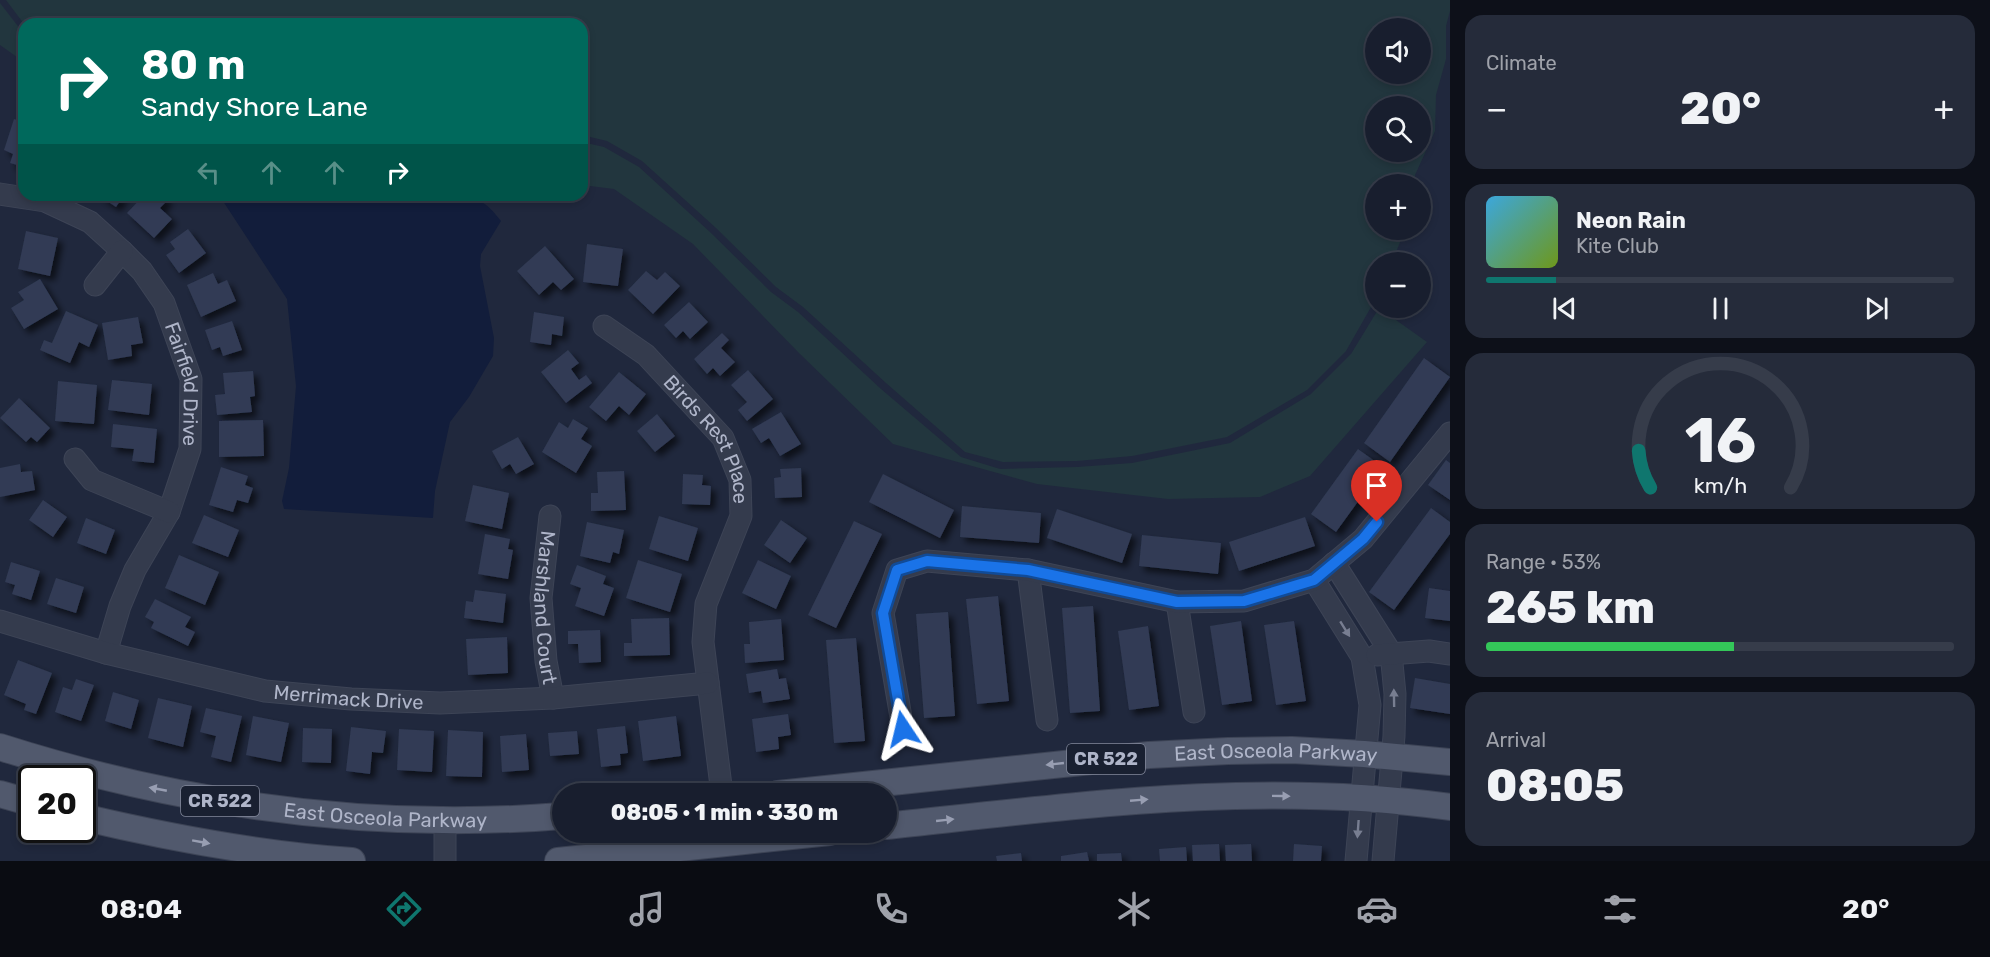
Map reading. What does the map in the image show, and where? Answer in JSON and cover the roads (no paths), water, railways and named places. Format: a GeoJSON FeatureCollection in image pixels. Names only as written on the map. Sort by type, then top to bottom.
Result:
{"type":"FeatureCollection","features":[{"type":"Feature","properties":{"kind":"main road","name":"East Osceola Parkway"},"geometry":{"type":"LineString","coordinates":[[0,747],[130,784],[206,798],[327,815],[446,820],[552,817]]}},
{"type":"Feature","properties":{"kind":"main road","name":"East Osceola Parkway"},"geometry":{"type":"LineString","coordinates":[[883,783],[1149,755],[1292,750],[1450,762]]}},
{"type":"Feature","properties":{"kind":"main road"},"geometry":{"type":"LineString","coordinates":[[0,794],[18,799]]}},
{"type":"Feature","properties":{"kind":"main road","name":"East Osceola Parkway"},"geometry":{"type":"LineString","coordinates":[[897,825],[1157,799],[1222,795],[1388,799],[1450,807]]}},
{"type":"Feature","properties":{"kind":"main road","name":"CR 522"},"geometry":{"type":"LineString","coordinates":[[96,820],[203,843],[262,852],[352,861]]}},
{"type":"Feature","properties":{"kind":"main road"},"geometry":{"type":"LineString","coordinates":[[558,861],[689,843]]}},
{"type":"Feature","properties":{"kind":"street","name":"Fairfield Drive"},"geometry":{"type":"LineString","coordinates":[[0,194],[18,197]]}},
{"type":"Feature","properties":{"kind":"street","name":"Fairfield Drive"},"geometry":{"type":"LineString","coordinates":[[45,201],[90,222],[142,272],[164,303],[191,379],[190,449],[169,512],[135,570],[120,606],[105,653]]}},
{"type":"Feature","properties":{"kind":"street"},"geometry":{"type":"LineString","coordinates":[[95,285],[122,251]]}},
{"type":"Feature","properties":{"kind":"street","name":"Birds Rest Place"},"geometry":{"type":"LineString","coordinates":[[604,326],[646,355],[723,438],[740,480],[741,516],[706,604],[703,642],[721,783]]}},
{"type":"Feature","properties":{"kind":"street"},"geometry":{"type":"LineString","coordinates":[[903,729],[883,613],[897,570],[927,561],[1028,570],[1177,602],[1244,601],[1314,580],[1363,539],[1450,434]]}},
{"type":"Feature","properties":{"kind":"street"},"geometry":{"type":"LineString","coordinates":[[75,459],[93,480],[169,512]]}},
{"type":"Feature","properties":{"kind":"street","name":"Marshland Court"},"geometry":{"type":"LineString","coordinates":[[550,516],[541,598],[546,661],[552,698]]}},
{"type":"Feature","properties":{"kind":"street"},"geometry":{"type":"LineString","coordinates":[[1334,563],[1391,652],[1395,694],[1395,736],[1383,861]]}},
{"type":"Feature","properties":{"kind":"street"},"geometry":{"type":"LineString","coordinates":[[1028,570],[1047,720]]}},
{"type":"Feature","properties":{"kind":"street"},"geometry":{"type":"LineString","coordinates":[[1314,580],[1362,657],[1370,705],[1356,861]]}},
{"type":"Feature","properties":{"kind":"street"},"geometry":{"type":"LineString","coordinates":[[1177,602],[1194,712]]}},
{"type":"Feature","properties":{"kind":"street","name":"Merrimack Drive"},"geometry":{"type":"LineString","coordinates":[[0,621],[105,653],[265,691],[351,699],[440,703],[552,698],[708,683]]}},
{"type":"Feature","properties":{"kind":"street"},"geometry":{"type":"LineString","coordinates":[[1362,657],[1391,652],[1429,651],[1450,654]]}},
{"type":"Feature","properties":{"kind":"street"},"geometry":{"type":"LineString","coordinates":[[445,861],[446,820]]}},
{"type":"Feature","properties":{"kind":"water"},"geometry":{"type":"Polygon","coordinates":[[[223,201],[479,201],[492,210],[501,221],[481,254],[480,266],[494,338],[493,356],[469,397],[450,422],[435,491],[433,518],[284,509],[282,501],[289,468],[296,386],[287,299],[223,201]]]}}]}
